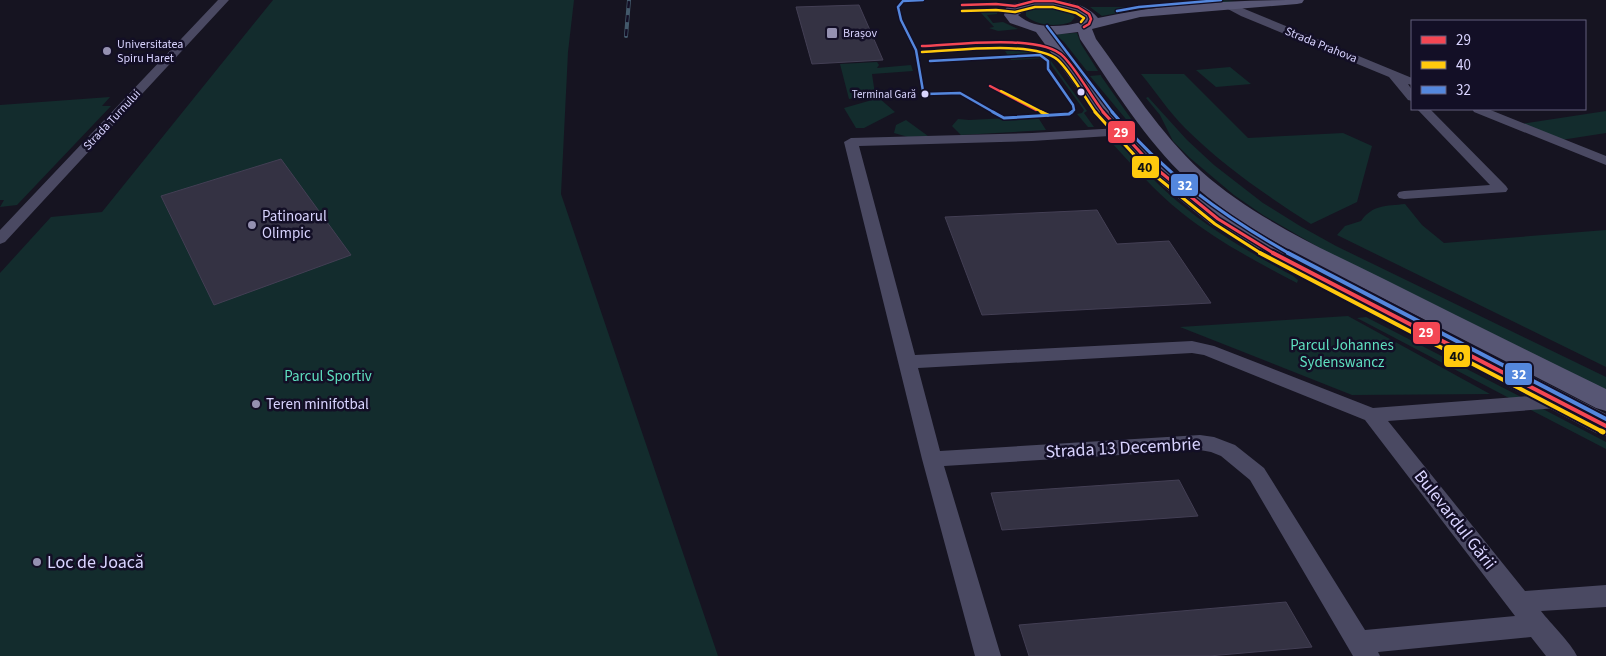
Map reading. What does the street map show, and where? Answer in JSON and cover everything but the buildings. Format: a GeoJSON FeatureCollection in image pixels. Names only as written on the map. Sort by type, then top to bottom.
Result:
{"type":"FeatureCollection","features":[{"type":"Feature","properties":{"kind":"main road"},"geometry":{"type":"LineString","coordinates":[[1162,0],[1100,3],[1017,2],[1011,11],[1011,15],[1015,20],[1042,30],[1067,30],[1140,13],[1297,0]]}},
{"type":"Feature","properties":{"kind":"main road"},"geometry":{"type":"LineString","coordinates":[[1057,1],[1078,7],[1090,14],[1091,19],[1086,25],[1088,38],[1157,135],[1196,176],[1237,208],[1289,241],[1606,401]]}},
{"type":"Feature","properties":{"kind":"main road"},"geometry":{"type":"LineString","coordinates":[[1042,30],[1120,132],[1170,182],[1218,219],[1246,237],[1606,426]]}},
{"type":"Feature","properties":{"kind":"street","name":"Strada Turnului"},"geometry":{"type":"LineString","coordinates":[[0,240],[224,0]]}},
{"type":"Feature","properties":{"kind":"street","name":"Strada Prahova"},"geometry":{"type":"LineString","coordinates":[[1230,6],[1262,21],[1411,82]]}},
{"type":"Feature","properties":{"kind":"street"},"geometry":{"type":"LineString","coordinates":[[1392,74],[1411,97]]}},
{"type":"Feature","properties":{"kind":"street"},"geometry":{"type":"LineString","coordinates":[[1404,196],[1501,189],[1424,110]]}},
{"type":"Feature","properties":{"kind":"street"},"geometry":{"type":"LineString","coordinates":[[1480,110],[1606,161]]}},
{"type":"Feature","properties":{"kind":"street"},"geometry":{"type":"LineString","coordinates":[[988,656],[932,459],[852,142],[1032,137],[1120,132]]}},
{"type":"Feature","properties":{"kind":"street"},"geometry":{"type":"LineString","coordinates":[[1592,156],[1606,173]]}},
{"type":"Feature","properties":{"kind":"street","name":"Bulevardul Gării"},"geometry":{"type":"LineString","coordinates":[[907,362],[1192,346],[1208,350],[1372,415],[1557,401]]}},
{"type":"Feature","properties":{"kind":"street","name":"Bulevardul Gării"},"geometry":{"type":"LineString","coordinates":[[1372,415],[1538,625]]}},
{"type":"Feature","properties":{"kind":"street","name":"Strada 13 Decembrie"},"geometry":{"type":"LineString","coordinates":[[932,459],[1207,443],[1226,449],[1257,474],[1363,649],[1538,625]]}},
{"type":"Feature","properties":{"kind":"street"},"geometry":{"type":"LineString","coordinates":[[1521,602],[1606,596]]}},
{"type":"Feature","properties":{"kind":"street"},"geometry":{"type":"LineString","coordinates":[[1538,625],[1555,648],[1564,656]]}},
{"type":"Feature","properties":{"kind":"green space","name":"Parcul Sportiv"},"geometry":{"type":"Polygon","coordinates":[[[273,0],[574,0],[568,52],[561,194],[718,656],[0,656],[0,273],[51,217],[102,212],[273,0]]]}},
{"type":"Feature","properties":{"kind":"green space"},"geometry":{"type":"Polygon","coordinates":[[[1220,0],[1236,1],[1133,10],[1102,16],[1090,7],[1129,7],[1220,0]]]}},
{"type":"Feature","properties":{"kind":"green space"},"geometry":{"type":"Polygon","coordinates":[[[1041,6],[1067,10],[1075,17],[1071,22],[1054,25],[1041,24],[1026,16],[1026,10],[1041,6]]]}},
{"type":"Feature","properties":{"kind":"green space"},"geometry":{"type":"Polygon","coordinates":[[[984,8],[997,8],[997,14],[987,15],[993,23],[1003,22],[1018,29],[998,31],[989,28],[994,27],[981,13],[975,13],[974,11],[984,8]]]}},
{"type":"Feature","properties":{"kind":"green space"},"geometry":{"type":"Polygon","coordinates":[[[1077,33],[1081,44],[1098,71],[1087,71],[1064,42],[1055,34],[1077,33]]]}},
{"type":"Feature","properties":{"kind":"green space"},"geometry":{"type":"Polygon","coordinates":[[[1033,49],[1043,52],[1051,61],[1087,111],[1084,113],[1094,127],[1088,127],[1077,114],[1082,113],[1084,110],[1046,58],[1011,60],[1005,51],[1033,49]]]}},
{"type":"Feature","properties":{"kind":"green space"},"geometry":{"type":"Polygon","coordinates":[[[877,62],[879,65],[877,68],[911,65],[913,71],[872,74],[875,94],[849,99],[840,64],[877,62]]]}},
{"type":"Feature","properties":{"kind":"green space"},"geometry":{"type":"Polygon","coordinates":[[[1230,67],[1251,84],[1216,87],[1196,70],[1230,67]]]}},
{"type":"Feature","properties":{"kind":"green space"},"geometry":{"type":"Polygon","coordinates":[[[1141,74],[1184,74],[1248,138],[1343,133],[1372,146],[1357,202],[1311,224],[1245,179],[1199,142],[1173,115],[1141,74]]]}},
{"type":"Feature","properties":{"kind":"green space"},"geometry":{"type":"Polygon","coordinates":[[[1101,75],[1134,123],[1130,124],[1090,76],[1101,75]]]}},
{"type":"Feature","properties":{"kind":"green space"},"geometry":{"type":"Polygon","coordinates":[[[110,97],[102,106],[111,106],[17,205],[0,207],[4,200],[0,200],[0,105],[110,97]]]}},
{"type":"Feature","properties":{"kind":"green space"},"geometry":{"type":"Polygon","coordinates":[[[1148,97],[1187,140],[1214,165],[1263,203],[1336,246],[1606,377],[1606,390],[1337,258],[1263,215],[1234,195],[1173,141],[1160,115],[1146,98],[1148,97]]]}},
{"type":"Feature","properties":{"kind":"green space"},"geometry":{"type":"Polygon","coordinates":[[[879,98],[895,112],[864,128],[856,128],[844,108],[879,98]]]}},
{"type":"Feature","properties":{"kind":"green space"},"geometry":{"type":"Polygon","coordinates":[[[1606,111],[1606,133],[1561,140],[1521,124],[1606,111]]]}},
{"type":"Feature","properties":{"kind":"green space"},"geometry":{"type":"Polygon","coordinates":[[[1028,117],[1039,119],[1046,130],[961,135],[952,126],[958,119],[1028,117]]]}},
{"type":"Feature","properties":{"kind":"green space"},"geometry":{"type":"Polygon","coordinates":[[[906,120],[928,136],[908,137],[894,133],[896,125],[906,120]]]}},
{"type":"Feature","properties":{"kind":"green space"},"geometry":{"type":"Polygon","coordinates":[[[1106,137],[1116,140],[1159,185],[1200,219],[1239,245],[1293,276],[1298,280],[1297,283],[1223,242],[1195,223],[1152,186],[1106,137]]]}},
{"type":"Feature","properties":{"kind":"green space"},"geometry":{"type":"Polygon","coordinates":[[[1405,204],[1422,225],[1444,243],[1606,230],[1606,367],[1337,235],[1345,226],[1361,221],[1375,209],[1405,204]]]}},
{"type":"Feature","properties":{"kind":"green space","name":"Parcul Johannes Sydenswancz"},"geometry":{"type":"Polygon","coordinates":[[[1348,316],[1490,394],[1352,395],[1180,327],[1348,316]]]}},
{"type":"Feature","properties":{"kind":"green space"},"geometry":{"type":"Polygon","coordinates":[[[1366,317],[1523,398],[1511,399],[1357,318],[1366,317]]]}},
{"type":"Feature","properties":{"kind":"green space"},"geometry":{"type":"Polygon","coordinates":[[[1541,408],[1606,442],[1606,449],[1529,409],[1541,408]]]}},
{"type":"Feature","properties":{"kind":"railway"},"geometry":{"type":"LineString","coordinates":[[626,36],[629,0]]}},
{"type":"Feature","properties":{"kind":"transit line","name":"32"},"geometry":{"type":"LineString","coordinates":[[923,0],[903,1],[898,7],[901,20],[916,50],[925,94],[960,93],[1004,118],[1069,114],[1074,110],[1073,105],[1048,69],[1048,61],[1040,55],[930,61]]}},
{"type":"Feature","properties":{"kind":"transit line","name":"32"},"geometry":{"type":"LineString","coordinates":[[1117,11],[1139,7],[1221,0]]}},
{"type":"Feature","properties":{"kind":"transit line","name":"29"},"geometry":{"type":"LineString","coordinates":[[962,5],[996,4],[1015,6],[1034,1],[1054,1],[1078,7],[1089,14],[1091,19],[1089,24],[1084,27]]}},
{"type":"Feature","properties":{"kind":"transit line","name":"40"},"geometry":{"type":"LineString","coordinates":[[962,11],[996,10],[1015,12],[1035,7],[1053,7],[1076,13],[1084,18],[1081,22]]}},
{"type":"Feature","properties":{"kind":"transit line","name":"32"},"geometry":{"type":"LineString","coordinates":[[1047,26],[1108,106],[1140,144],[1157,162],[1223,214],[1325,273],[1606,419]]}},
{"type":"Feature","properties":{"kind":"transit line","name":"29"},"geometry":{"type":"LineString","coordinates":[[922,46],[1023,42],[1051,48],[1063,56],[1103,112],[1153,166],[1218,219],[1273,253],[1606,426]]}},
{"type":"Feature","properties":{"kind":"transit line","name":"40"},"geometry":{"type":"LineString","coordinates":[[922,52],[1022,48],[1049,54],[1059,61],[1098,116],[1148,170],[1215,224],[1270,259],[1603,432]]}},
{"type":"Feature","properties":{"kind":"transit line","name":"29"},"geometry":{"type":"LineString","coordinates":[[990,86],[1036,110]]}},
{"type":"Feature","properties":{"kind":"transit line","name":"40"},"geometry":{"type":"LineString","coordinates":[[1001,91],[1048,115]]}},
{"type":"Feature","properties":{"kind":"place","name":"Brașov"},"geometry":{"type":"Point","coordinates":[832,33]}},
{"type":"Feature","properties":{"kind":"place","name":"Universitatea Spiru Haret"},"geometry":{"type":"Point","coordinates":[107,51]}},
{"type":"Feature","properties":{"kind":"place","name":"Terminal Gară"},"geometry":{"type":"Point","coordinates":[925,94]}},
{"type":"Feature","properties":{"kind":"place","name":"Patinoarul Olimpic"},"geometry":{"type":"Point","coordinates":[252,225]}},
{"type":"Feature","properties":{"kind":"place","name":"Teren minifotbal"},"geometry":{"type":"Point","coordinates":[256,404]}},
{"type":"Feature","properties":{"kind":"place","name":"Loc de Joacă"},"geometry":{"type":"Point","coordinates":[37,562]}}]}
